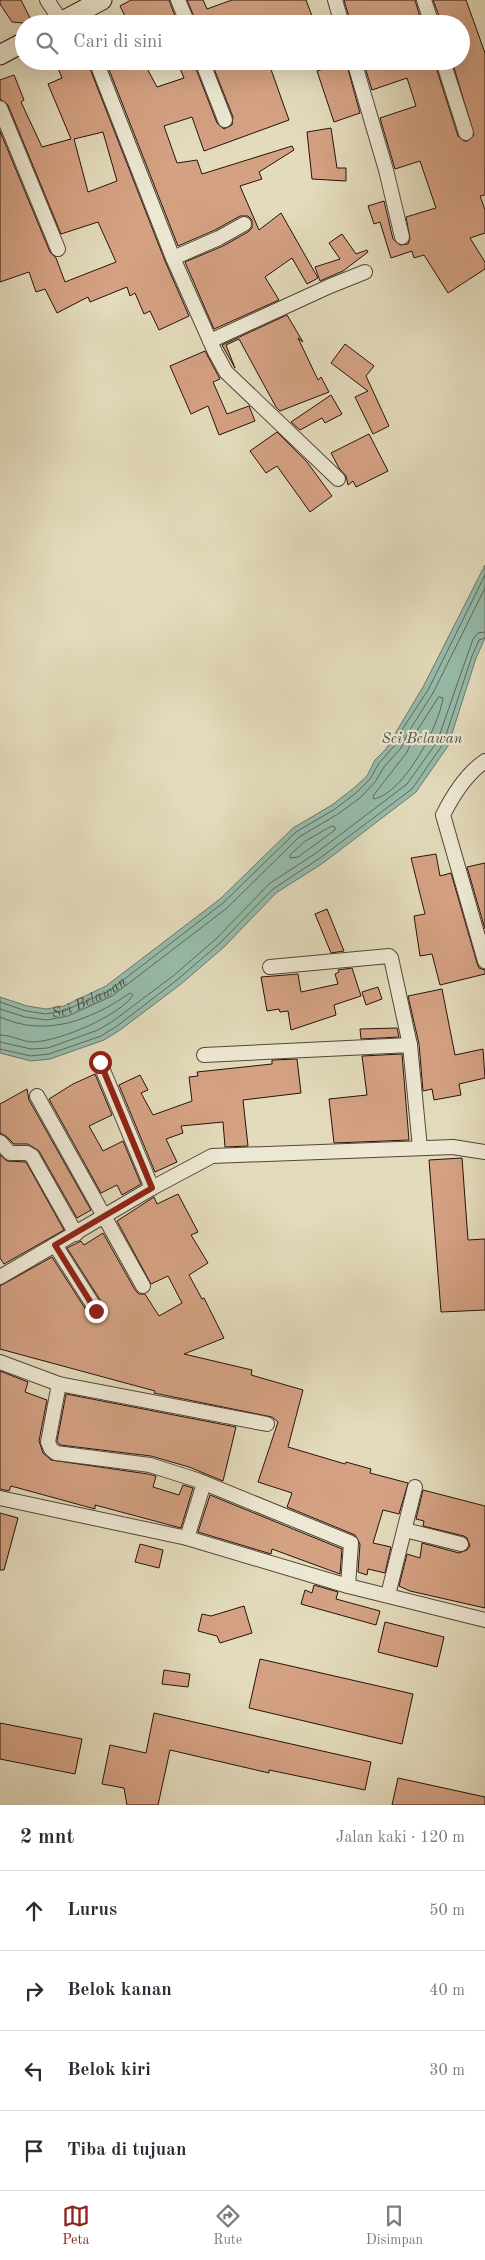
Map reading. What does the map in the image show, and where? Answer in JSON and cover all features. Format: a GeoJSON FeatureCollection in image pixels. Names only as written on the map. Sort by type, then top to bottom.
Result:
{"type":"FeatureCollection","features":[{"type":"Feature","properties":{"kind":"street"},"geometry":{"type":"LineString","coordinates":[[47,0],[64,15]]}},
{"type":"Feature","properties":{"kind":"street"},"geometry":{"type":"LineString","coordinates":[[77,15],[102,0]]}},
{"type":"Feature","properties":{"kind":"street"},"geometry":{"type":"LineString","coordinates":[[178,0],[184,15]]}},
{"type":"Feature","properties":{"kind":"street"},"geometry":{"type":"LineString","coordinates":[[335,0],[339,15]]}},
{"type":"Feature","properties":{"kind":"street"},"geometry":{"type":"LineString","coordinates":[[424,0],[429,15]]}},
{"type":"Feature","properties":{"kind":"street"},"geometry":{"type":"LineString","coordinates":[[0,55],[15,47]]}},
{"type":"Feature","properties":{"kind":"street"},"geometry":{"type":"LineString","coordinates":[[100,70],[173,258],[226,372],[338,479]]}},
{"type":"Feature","properties":{"kind":"street"},"geometry":{"type":"LineString","coordinates":[[206,70],[225,120]]}},
{"type":"Feature","properties":{"kind":"street"},"geometry":{"type":"LineString","coordinates":[[357,70],[386,170],[402,237]]}},
{"type":"Feature","properties":{"kind":"street"},"geometry":{"type":"LineString","coordinates":[[447,70],[466,133]]}},
{"type":"Feature","properties":{"kind":"street"},"geometry":{"type":"LineString","coordinates":[[0,108],[58,249]]}},
{"type":"Feature","properties":{"kind":"street"},"geometry":{"type":"LineString","coordinates":[[173,258],[219,238],[244,224]]}},
{"type":"Feature","properties":{"kind":"street"},"geometry":{"type":"LineString","coordinates":[[210,340],[365,272]]}},
{"type":"Feature","properties":{"kind":"street"},"geometry":{"type":"LineString","coordinates":[[485,761],[468,776],[451,799],[443,816],[485,961]]}},
{"type":"Feature","properties":{"kind":"street"},"geometry":{"type":"LineString","coordinates":[[270,967],[389,956],[391,958],[410,1045],[420,1148]]}},
{"type":"Feature","properties":{"kind":"street"},"geometry":{"type":"LineString","coordinates":[[204,1055],[410,1045]]}},
{"type":"Feature","properties":{"kind":"street"},"geometry":{"type":"LineString","coordinates":[[100,1062],[152,1188]]}},
{"type":"Feature","properties":{"kind":"street"},"geometry":{"type":"LineString","coordinates":[[37,1096],[143,1286]]}},
{"type":"Feature","properties":{"kind":"street"},"geometry":{"type":"LineString","coordinates":[[0,1142],[10,1153],[27,1153],[32,1156],[76,1234]]}},
{"type":"Feature","properties":{"kind":"street"},"geometry":{"type":"LineString","coordinates":[[0,1277],[152,1188],[212,1156],[453,1147],[485,1152]]}},
{"type":"Feature","properties":{"kind":"street"},"geometry":{"type":"LineString","coordinates":[[55,1245],[96,1311]]}},
{"type":"Feature","properties":{"kind":"street"},"geometry":{"type":"LineString","coordinates":[[0,1362],[59,1384],[266,1424]]}},
{"type":"Feature","properties":{"kind":"street"},"geometry":{"type":"LineString","coordinates":[[59,1384],[48,1442],[51,1449],[56,1453],[150,1465],[204,1483],[351,1542],[348,1586]]}},
{"type":"Feature","properties":{"kind":"street"},"geometry":{"type":"LineString","coordinates":[[187,1538],[204,1483]]}},
{"type":"Feature","properties":{"kind":"street"},"geometry":{"type":"LineString","coordinates":[[388,1596],[415,1487]]}},
{"type":"Feature","properties":{"kind":"street"},"geometry":{"type":"LineString","coordinates":[[0,1498],[187,1538],[348,1586],[485,1620]]}},
{"type":"Feature","properties":{"kind":"street"},"geometry":{"type":"LineString","coordinates":[[405,1530],[461,1544]]}},
{"type":"Feature","properties":{"kind":"water","name":"Sei Belawan"},"geometry":{"type":"Polygon","coordinates":[[[485,565],[485,638],[476,658],[448,746],[416,792],[323,863],[276,893],[224,947],[181,984],[120,1030],[104,1040],[50,1059],[31,1061],[0,1053],[0,997],[27,1006],[46,1009],[64,1006],[106,986],[220,899],[293,828],[332,805],[367,776],[375,760],[386,749],[423,687],[485,565]]]}},
{"type":"Feature","properties":{"kind":"building"},"geometry":{"type":"Polygon","coordinates":[[[0,0],[21,0],[28,15],[15,15],[15,22],[12,22],[0,4],[0,0]]]}},
{"type":"Feature","properties":{"kind":"building"},"geometry":{"type":"Polygon","coordinates":[[[131,0],[169,0],[175,15],[124,15],[120,6],[131,0]]]}},
{"type":"Feature","properties":{"kind":"building"},"geometry":{"type":"Polygon","coordinates":[[[187,0],[203,0],[207,9],[232,0],[306,0],[312,15],[193,15],[187,0]]]}},
{"type":"Feature","properties":{"kind":"building"},"geometry":{"type":"Polygon","coordinates":[[[344,0],[415,0],[419,15],[348,15],[344,0]]]}},
{"type":"Feature","properties":{"kind":"building"},"geometry":{"type":"Polygon","coordinates":[[[433,0],[466,0],[485,53],[485,195],[480,196],[485,210],[485,233],[470,238],[485,262],[485,269],[448,293],[424,255],[414,258],[412,251],[391,258],[380,222],[374,224],[368,206],[384,201],[393,239],[400,245],[408,244],[410,239],[406,217],[436,208],[420,161],[395,169],[380,118],[416,106],[407,78],[372,90],[366,70],[437,70],[458,136],[464,141],[468,141],[474,135],[455,70],[470,70],[470,15],[439,15],[433,0]]]}},
{"type":"Feature","properties":{"kind":"building"},"geometry":{"type":"Polygon","coordinates":[[[59,70],[91,70],[165,261],[189,316],[159,330],[150,311],[144,314],[135,293],[130,296],[127,287],[90,302],[88,297],[57,313],[45,289],[36,292],[29,272],[0,282],[0,131],[50,252],[56,258],[65,282],[116,262],[98,222],[61,234],[8,105],[0,99],[0,80],[14,75],[24,100],[21,102],[42,147],[71,139],[48,84],[62,78],[59,70]],[[103,132],[74,139],[88,192],[117,181],[103,132]]]}},
{"type":"Feature","properties":{"kind":"building"},"geometry":{"type":"Polygon","coordinates":[[[109,70],[148,70],[157,87],[184,78],[181,70],[196,70],[217,123],[224,129],[232,125],[233,117],[215,70],[271,70],[289,120],[204,151],[192,117],[164,126],[177,163],[197,160],[202,174],[292,146],[294,150],[259,172],[262,179],[240,186],[259,230],[281,213],[318,278],[307,284],[292,258],[265,277],[279,300],[214,329],[185,262],[223,246],[248,232],[252,228],[252,220],[248,216],[240,216],[215,230],[178,246],[109,70]]]}},
{"type":"Feature","properties":{"kind":"building"},"geometry":{"type":"Polygon","coordinates":[[[348,70],[360,113],[334,122],[317,71],[348,70]]]}},
{"type":"Feature","properties":{"kind":"building"},"geometry":{"type":"Polygon","coordinates":[[[331,128],[337,168],[346,168],[346,181],[312,179],[307,132],[331,128]]]}},
{"type":"Feature","properties":{"kind":"building"},"geometry":{"type":"Polygon","coordinates":[[[342,234],[356,254],[367,250],[368,252],[343,271],[320,281],[315,267],[340,259],[329,243],[342,234]]]}},
{"type":"Feature","properties":{"kind":"building"},"geometry":{"type":"Polygon","coordinates":[[[287,315],[303,342],[298,338],[318,380],[321,377],[329,392],[280,411],[239,339],[226,345],[235,368],[222,345],[287,315]]]}},
{"type":"Feature","properties":{"kind":"building"},"geometry":{"type":"Polygon","coordinates":[[[345,344],[374,366],[366,376],[389,426],[373,434],[355,397],[368,391],[331,363],[345,344]]]}},
{"type":"Feature","properties":{"kind":"building"},"geometry":{"type":"Polygon","coordinates":[[[205,351],[220,379],[213,382],[227,414],[249,406],[255,421],[219,435],[208,406],[191,414],[170,366],[205,351]]]}},
{"type":"Feature","properties":{"kind":"building"},"geometry":{"type":"Polygon","coordinates":[[[331,395],[342,414],[325,423],[322,418],[300,430],[291,422],[331,395]]]}},
{"type":"Feature","properties":{"kind":"building"},"geometry":{"type":"Polygon","coordinates":[[[277,432],[307,462],[332,496],[310,512],[277,466],[266,473],[250,451],[277,432]]]}},
{"type":"Feature","properties":{"kind":"building"},"geometry":{"type":"Polygon","coordinates":[[[369,434],[388,471],[356,487],[353,481],[348,485],[346,476],[331,453],[369,434]]]}},
{"type":"Feature","properties":{"kind":"building"},"geometry":{"type":"Polygon","coordinates":[[[436,854],[440,876],[451,873],[477,963],[479,968],[485,970],[485,974],[440,985],[432,954],[420,956],[414,916],[425,914],[411,858],[436,854]]]}},
{"type":"Feature","properties":{"kind":"building"},"geometry":{"type":"Polygon","coordinates":[[[485,863],[485,929],[467,867],[485,863]]]}},
{"type":"Feature","properties":{"kind":"building"},"geometry":{"type":"Polygon","coordinates":[[[327,909],[344,951],[331,953],[315,914],[327,909]]]}},
{"type":"Feature","properties":{"kind":"building"},"geometry":{"type":"Polygon","coordinates":[[[352,968],[361,996],[334,1005],[336,1015],[291,1030],[288,1011],[280,1012],[279,1009],[267,1011],[261,977],[298,974],[301,992],[338,984],[335,974],[339,972],[338,970],[352,968]]]}},
{"type":"Feature","properties":{"kind":"building"},"geometry":{"type":"Polygon","coordinates":[[[378,987],[382,999],[366,1005],[362,992],[378,987]]]}},
{"type":"Feature","properties":{"kind":"building"},"geometry":{"type":"Polygon","coordinates":[[[442,989],[455,1055],[483,1049],[485,1078],[459,1084],[461,1095],[434,1100],[432,1089],[423,1091],[419,1044],[408,996],[442,989]]]}},
{"type":"Feature","properties":{"kind":"building"},"geometry":{"type":"Polygon","coordinates":[[[397,1028],[399,1037],[361,1039],[360,1029],[397,1028]]]}},
{"type":"Feature","properties":{"kind":"building"},"geometry":{"type":"Polygon","coordinates":[[[402,1054],[409,1140],[334,1143],[329,1099],[367,1095],[362,1056],[402,1054]]]}},
{"type":"Feature","properties":{"kind":"building"},"geometry":{"type":"Polygon","coordinates":[[[297,1059],[301,1093],[243,1100],[248,1146],[225,1147],[223,1122],[181,1126],[183,1133],[166,1139],[177,1162],[155,1172],[119,1085],[140,1075],[148,1090],[141,1093],[153,1115],[192,1101],[189,1077],[198,1076],[197,1072],[272,1064],[272,1060],[297,1059]]]}},
{"type":"Feature","properties":{"kind":"building"},"geometry":{"type":"Polygon","coordinates":[[[95,1074],[112,1115],[89,1126],[103,1151],[123,1141],[141,1184],[122,1195],[117,1185],[101,1193],[49,1099],[73,1084],[95,1074]]]}},
{"type":"Feature","properties":{"kind":"building"},"geometry":{"type":"Polygon","coordinates":[[[27,1089],[29,1100],[91,1210],[77,1218],[39,1151],[28,1144],[14,1144],[0,1133],[0,1104],[27,1089]]]}},
{"type":"Feature","properties":{"kind":"building"},"geometry":{"type":"Polygon","coordinates":[[[0,1155],[7,1161],[26,1162],[64,1230],[4,1264],[0,1258],[0,1155]]]}},
{"type":"Feature","properties":{"kind":"building"},"geometry":{"type":"Polygon","coordinates":[[[462,1158],[468,1240],[485,1239],[485,1310],[441,1312],[429,1160],[462,1158]]]}},
{"type":"Feature","properties":{"kind":"building"},"geometry":{"type":"Polygon","coordinates":[[[178,1194],[198,1232],[191,1235],[208,1263],[189,1275],[202,1299],[204,1298],[224,1338],[184,1354],[252,1370],[251,1375],[303,1390],[288,1447],[345,1464],[346,1462],[371,1469],[370,1473],[408,1483],[399,1514],[383,1510],[373,1543],[391,1547],[385,1573],[368,1569],[367,1575],[358,1572],[360,1544],[355,1535],[287,1507],[292,1493],[258,1482],[278,1422],[272,1417],[154,1393],[155,1391],[0,1349],[0,1286],[52,1257],[90,1316],[98,1320],[104,1315],[104,1306],[67,1248],[81,1241],[84,1245],[103,1233],[135,1290],[139,1294],[145,1294],[159,1316],[182,1303],[168,1276],[151,1284],[117,1221],[154,1197],[157,1204],[178,1194]]]}},
{"type":"Feature","properties":{"kind":"building"},"geometry":{"type":"Polygon","coordinates":[[[0,1371],[28,1382],[25,1392],[47,1400],[39,1441],[43,1453],[51,1460],[156,1476],[153,1487],[179,1495],[183,1485],[193,1488],[181,1528],[95,1505],[95,1509],[11,1486],[9,1491],[0,1489],[0,1371]]]}},
{"type":"Feature","properties":{"kind":"building"},"geometry":{"type":"Polygon","coordinates":[[[66,1394],[236,1427],[223,1481],[189,1467],[151,1456],[60,1445],[57,1441],[66,1394]]]}},
{"type":"Feature","properties":{"kind":"building"},"geometry":{"type":"Polygon","coordinates":[[[423,1490],[485,1506],[485,1608],[410,1591],[399,1586],[407,1554],[420,1558],[422,1543],[459,1553],[467,1550],[470,1546],[467,1538],[464,1536],[423,1526],[424,1521],[416,1519],[423,1490]]]}},
{"type":"Feature","properties":{"kind":"building"},"geometry":{"type":"Polygon","coordinates":[[[210,1495],[342,1549],[340,1574],[272,1549],[271,1554],[198,1532],[210,1495]]]}},
{"type":"Feature","properties":{"kind":"building"},"geometry":{"type":"Polygon","coordinates":[[[0,1513],[18,1518],[4,1570],[0,1570],[0,1513]]]}},
{"type":"Feature","properties":{"kind":"building"},"geometry":{"type":"Polygon","coordinates":[[[140,1544],[163,1550],[159,1568],[135,1562],[140,1544]]]}},
{"type":"Feature","properties":{"kind":"building"},"geometry":{"type":"Polygon","coordinates":[[[314,1585],[338,1592],[336,1599],[380,1611],[376,1625],[301,1604],[305,1590],[312,1593],[314,1585]]]}},
{"type":"Feature","properties":{"kind":"building"},"geometry":{"type":"Polygon","coordinates":[[[244,1606],[252,1633],[220,1643],[217,1636],[198,1631],[202,1614],[211,1616],[244,1606]]]}},
{"type":"Feature","properties":{"kind":"building"},"geometry":{"type":"Polygon","coordinates":[[[385,1622],[444,1637],[437,1667],[378,1652],[385,1622]]]}},
{"type":"Feature","properties":{"kind":"building"},"geometry":{"type":"Polygon","coordinates":[[[260,1659],[413,1694],[402,1744],[249,1708],[260,1659]]]}},
{"type":"Feature","properties":{"kind":"building"},"geometry":{"type":"Polygon","coordinates":[[[164,1670],[190,1674],[188,1687],[162,1684],[164,1670]]]}},
{"type":"Feature","properties":{"kind":"building"},"geometry":{"type":"Polygon","coordinates":[[[154,1713],[371,1762],[365,1790],[269,1770],[269,1773],[170,1750],[158,1805],[127,1805],[124,1788],[102,1784],[110,1745],[146,1753],[154,1713]]]}},
{"type":"Feature","properties":{"kind":"building"},"geometry":{"type":"Polygon","coordinates":[[[0,1723],[82,1739],[75,1774],[0,1759],[0,1723]]]}},
{"type":"Feature","properties":{"kind":"building"},"geometry":{"type":"Polygon","coordinates":[[[398,1778],[485,1797],[485,1805],[392,1805],[398,1778]]]}},
{"type":"Feature","properties":{"kind":"route"},"geometry":{"type":"LineString","coordinates":[[96,1311],[55,1245],[152,1188],[100,1062]]}}]}
